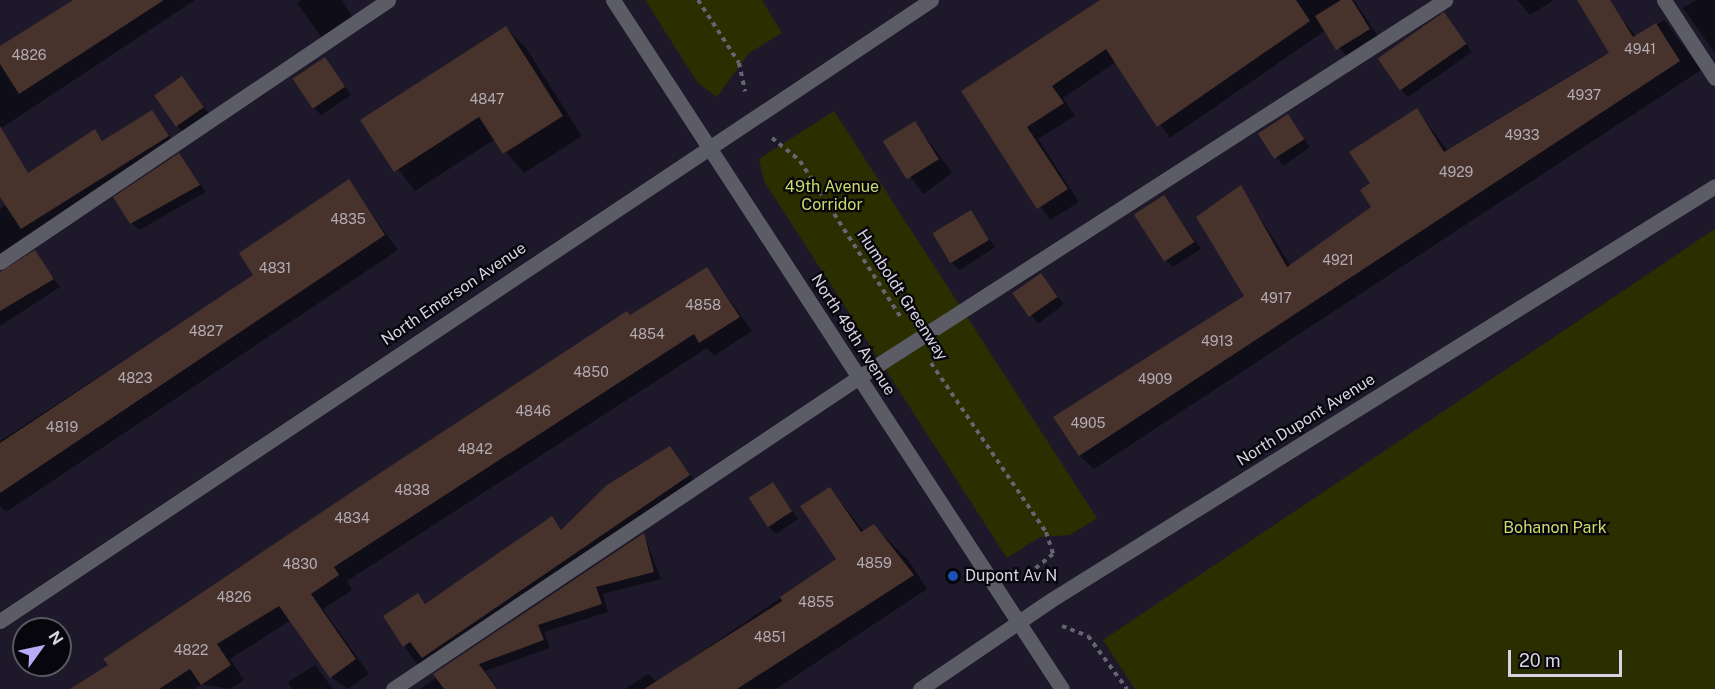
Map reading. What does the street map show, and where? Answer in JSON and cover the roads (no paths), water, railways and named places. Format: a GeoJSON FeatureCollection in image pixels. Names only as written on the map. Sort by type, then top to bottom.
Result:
{"type":"FeatureCollection","features":[{"type":"Feature","properties":{"kind":"street"},"geometry":{"type":"LineString","coordinates":[[0,262],[388,0]]}},
{"type":"Feature","properties":{"kind":"street","name":"North 49th Avenue"},"geometry":{"type":"LineString","coordinates":[[613,0],[1062,689]]}},
{"type":"Feature","properties":{"kind":"street","name":"North Emerson Avenue"},"geometry":{"type":"LineString","coordinates":[[0,621],[706,146],[931,0]]}},
{"type":"Feature","properties":{"kind":"street"},"geometry":{"type":"LineString","coordinates":[[393,689],[859,377],[1445,0]]}},
{"type":"Feature","properties":{"kind":"street"},"geometry":{"type":"LineString","coordinates":[[1664,0],[1715,78]]}},
{"type":"Feature","properties":{"kind":"street","name":"North Dupont Avenue"},"geometry":{"type":"LineString","coordinates":[[920,689],[1019,621],[1715,186]]}},
{"type":"Feature","properties":{"kind":"place","name":"Dupont Av N"},"geometry":{"type":"Point","coordinates":[953,576]}},
{"type":"Feature","properties":{"kind":"park label","name":"49th Avenue Corridor"},"geometry":{"type":"Point","coordinates":[832,196]}},
{"type":"Feature","properties":{"kind":"park label","name":"Bohanon Park"},"geometry":{"type":"Point","coordinates":[1555,528]}}]}
